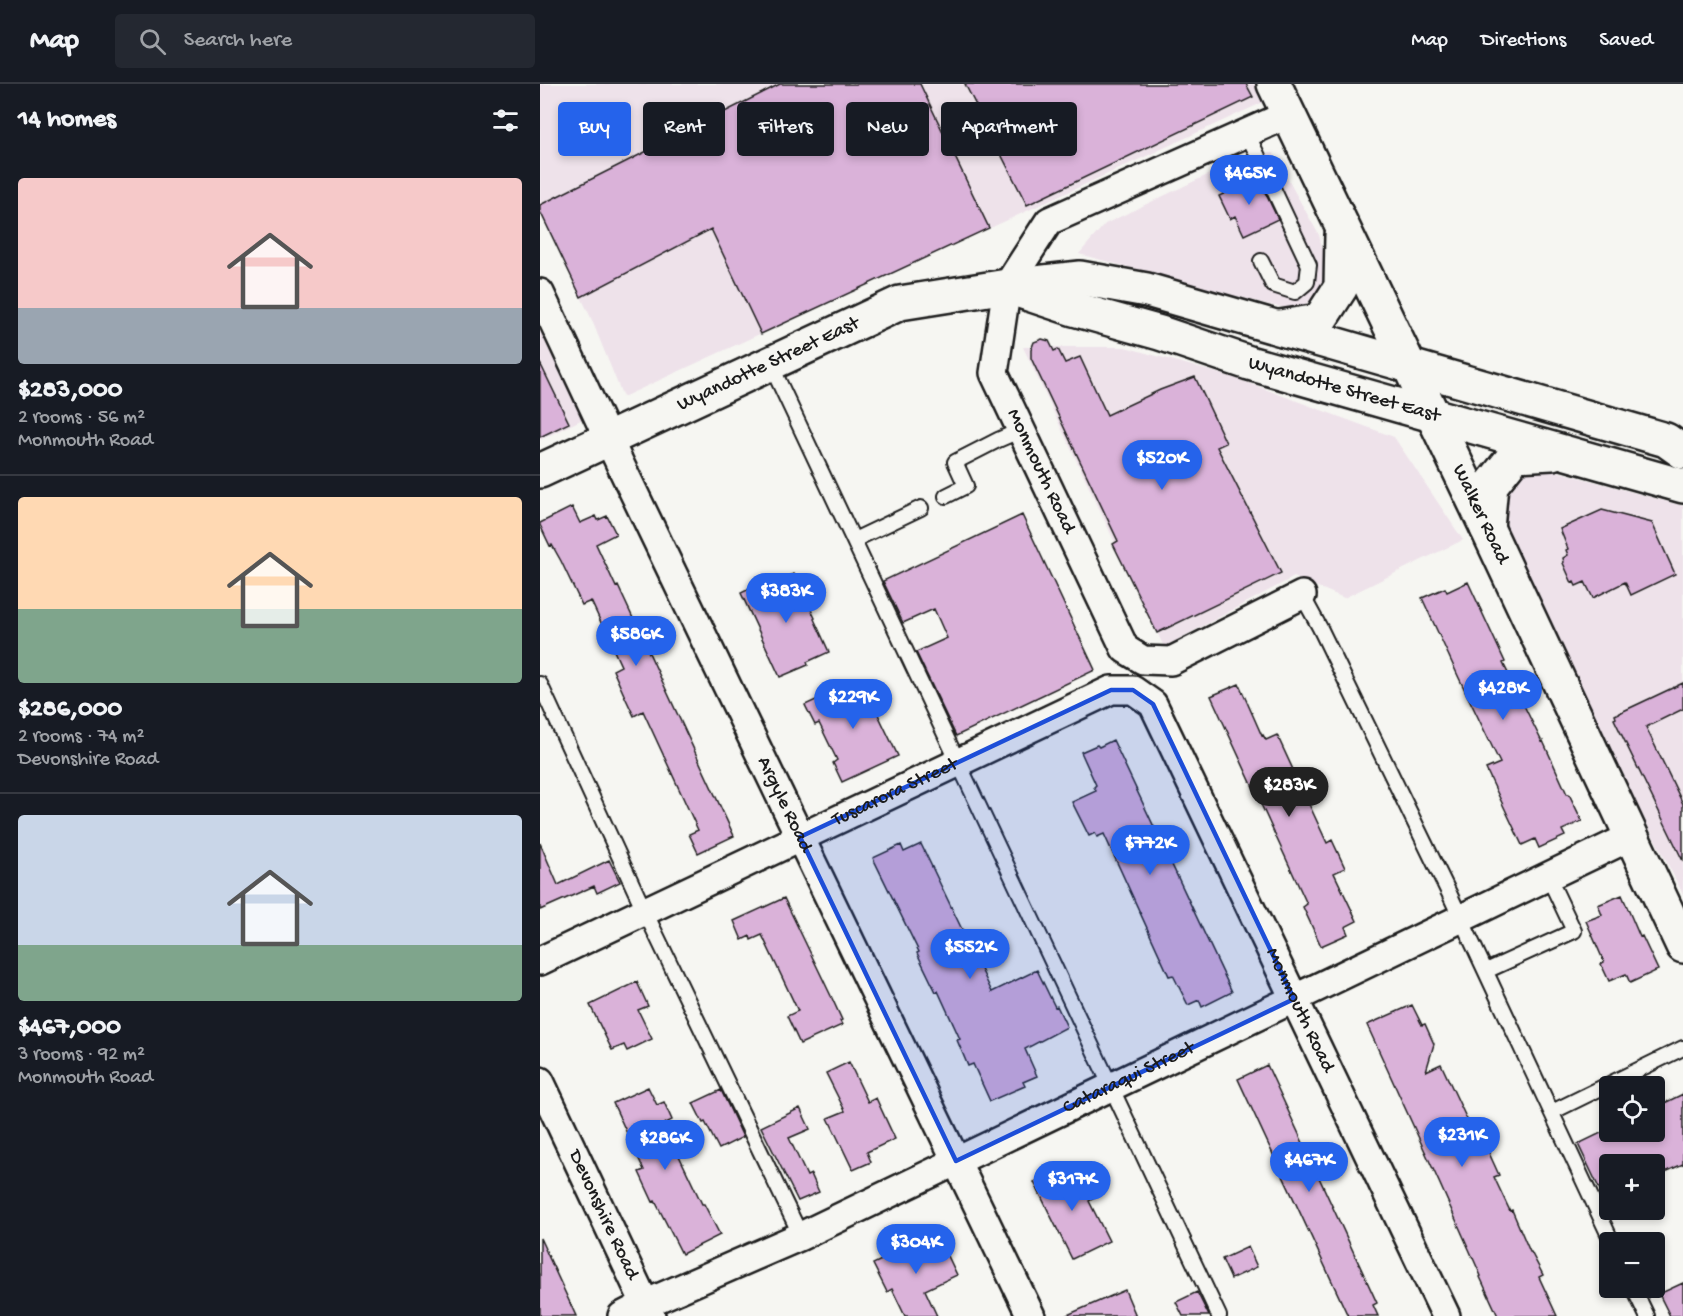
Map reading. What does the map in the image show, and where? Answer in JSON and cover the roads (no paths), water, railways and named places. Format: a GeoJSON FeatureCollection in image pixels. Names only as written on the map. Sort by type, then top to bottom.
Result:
{"type":"FeatureCollection","features":[{"type":"Feature","properties":{"kind":"main road","name":"Walker Road"},"geometry":{"type":"LineString","coordinates":[[1274,84],[1683,946]]}},
{"type":"Feature","properties":{"kind":"main road"},"geometry":{"type":"LineString","coordinates":[[1278,328],[1319,321],[1341,287],[1342,227]]}},
{"type":"Feature","properties":{"kind":"main road","name":"Wyandotte Street East"},"geometry":{"type":"LineString","coordinates":[[540,471],[900,303],[1006,286],[1080,278],[1147,290],[1666,440],[1683,452]]}},
{"type":"Feature","properties":{"kind":"main road","name":"Wyandotte Street East"},"geometry":{"type":"LineString","coordinates":[[1006,286],[1249,363],[1683,486]]}},
{"type":"Feature","properties":{"kind":"main road"},"geometry":{"type":"LineString","coordinates":[[1486,528],[1491,485],[1515,455],[1566,453]]}},
{"type":"Feature","properties":{"kind":"street"},"geometry":{"type":"LineString","coordinates":[[1006,286],[1049,221],[1289,114]]}},
{"type":"Feature","properties":{"kind":"street","name":"Monmouth Road"},"geometry":{"type":"LineString","coordinates":[[1006,286],[994,373],[1125,649],[1143,660],[1171,662],[1302,595]]}},
{"type":"Feature","properties":{"kind":"street","name":"Argyle Road"},"geometry":{"type":"LineString","coordinates":[[540,293],[1031,1316]]}},
{"type":"Feature","properties":{"kind":"street","name":"Tuscarora Street"},"geometry":{"type":"LineString","coordinates":[[540,961],[1112,690],[1133,690],[1153,704]]}},
{"type":"Feature","properties":{"kind":"street","name":"Monmouth Road"},"geometry":{"type":"LineString","coordinates":[[1153,704],[1446,1316]]}},
{"type":"Feature","properties":{"kind":"street","name":"Cataraqui Street"},"geometry":{"type":"LineString","coordinates":[[639,1312],[1632,836]]}},
{"type":"Feature","properties":{"kind":"street","name":"Devonshire Road"},"geometry":{"type":"LineString","coordinates":[[540,1081],[639,1312]]}},
{"type":"Feature","properties":{"kind":"lane"},"geometry":{"type":"LineString","coordinates":[[1246,133],[1309,265],[1307,282],[1295,292],[1273,285],[1261,261]]}},
{"type":"Feature","properties":{"kind":"lane"},"geometry":{"type":"LineString","coordinates":[[770,363],[1219,1316]]}},
{"type":"Feature","properties":{"kind":"lane"},"geometry":{"type":"LineString","coordinates":[[946,496],[966,486],[955,462],[1021,430]]}},
{"type":"Feature","properties":{"kind":"lane"},"geometry":{"type":"LineString","coordinates":[[854,540],[921,508]]}},
{"type":"Feature","properties":{"kind":"lane"},"geometry":{"type":"LineString","coordinates":[[1302,595],[1461,918],[1607,1232]]}},
{"type":"Feature","properties":{"kind":"lane"},"geometry":{"type":"LineString","coordinates":[[540,684],[645,911],[801,1236]]}},
{"type":"Feature","properties":{"kind":"lane"},"geometry":{"type":"LineString","coordinates":[[1486,971],[1574,931],[1548,876]]}},
{"type":"Feature","properties":{"kind":"lane"},"geometry":{"type":"LineString","coordinates":[[1552,1112],[1683,1048]]}},
{"type":"Feature","properties":{"kind":"lane"},"geometry":{"type":"LineString","coordinates":[[1638,1298],[1647,1316]]}}]}
